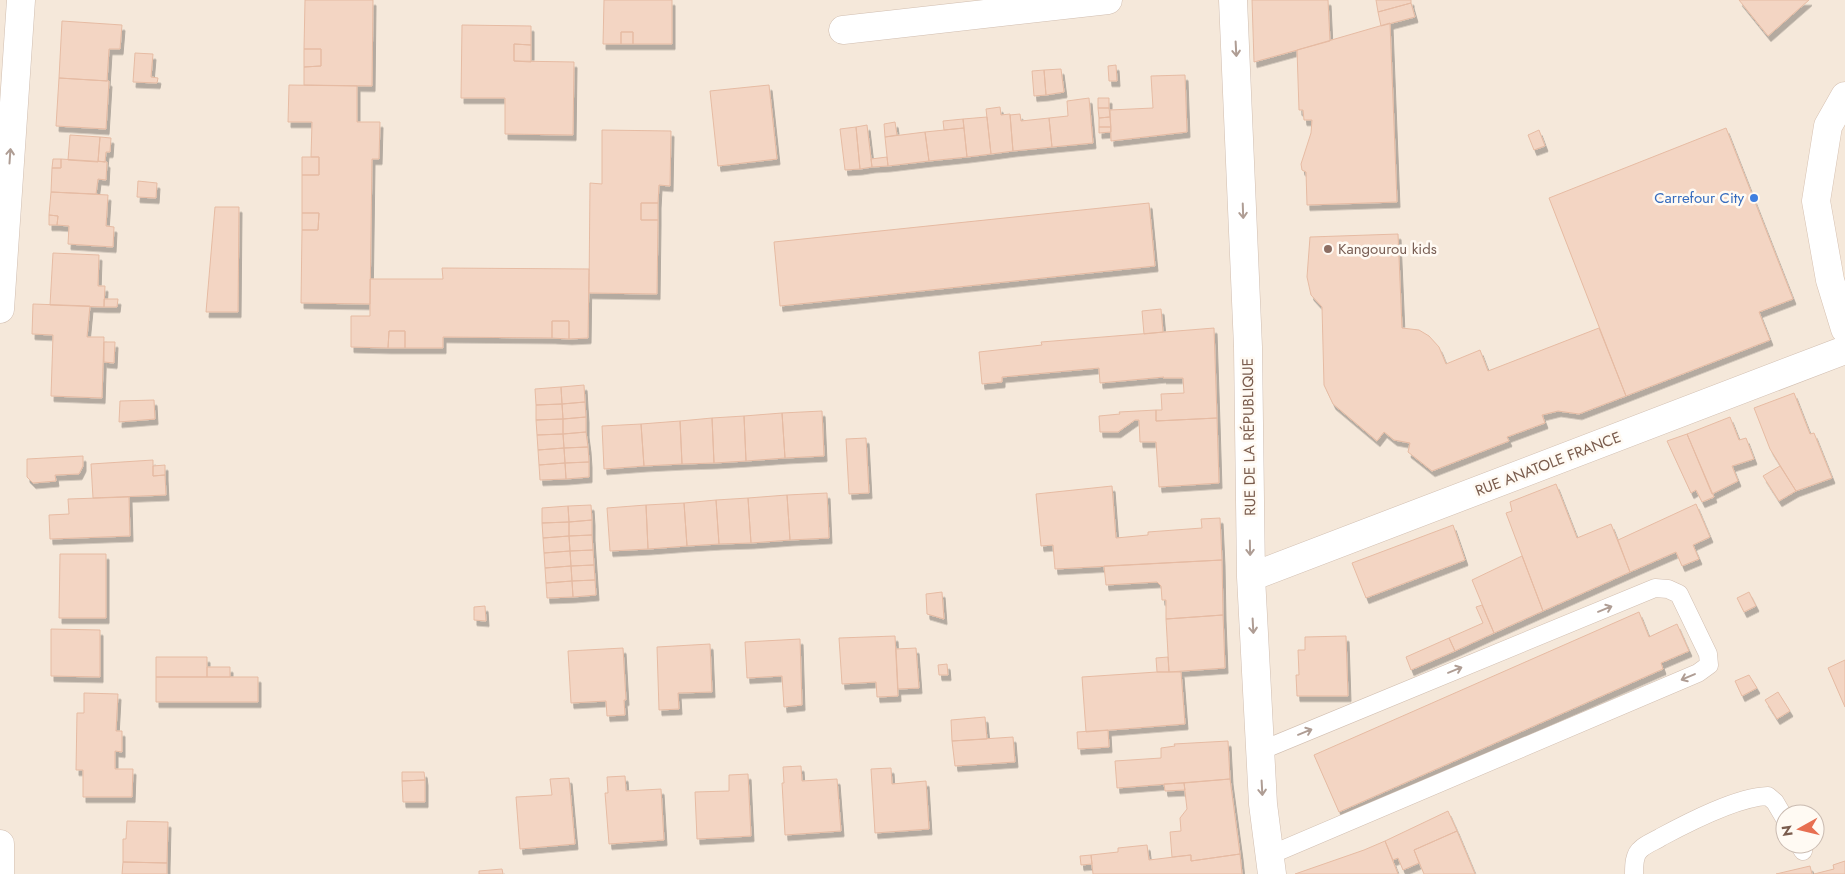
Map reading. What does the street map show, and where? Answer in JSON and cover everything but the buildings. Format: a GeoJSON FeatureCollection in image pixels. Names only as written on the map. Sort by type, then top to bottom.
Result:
{"type":"FeatureCollection","features":[{"type":"Feature","properties":{"kind":"street"},"geometry":{"type":"LineString","coordinates":[[0,309],[21,0]]}},
{"type":"Feature","properties":{"kind":"street"},"geometry":{"type":"LineString","coordinates":[[843,30],[1108,0]]}},
{"type":"Feature","properties":{"kind":"street","name":"RUE DE LA RÉPUBLIQUE"},"geometry":{"type":"LineString","coordinates":[[1233,0],[1248,347],[1251,577],[1263,804],[1271,864]]}},
{"type":"Feature","properties":{"kind":"street"},"geometry":{"type":"LineString","coordinates":[[1845,96],[1828,126],[1816,201],[1830,280],[1845,329]]}},
{"type":"Feature","properties":{"kind":"street","name":"RUE ANATOLE FRANCE"},"geometry":{"type":"LineString","coordinates":[[1251,577],[1845,350]]}},
{"type":"Feature","properties":{"kind":"street"},"geometry":{"type":"LineString","coordinates":[[0,844],[0,874]]}},
{"type":"Feature","properties":{"kind":"lane"},"geometry":{"type":"LineString","coordinates":[[1260,751],[1655,588],[1668,589],[1679,594],[1708,654],[1708,665],[1698,673],[1271,864]]}},
{"type":"Feature","properties":{"kind":"lane"},"geometry":{"type":"LineString","coordinates":[[1634,874],[1634,864],[1639,850],[1682,826],[1755,796],[1768,796],[1777,804]]}},
{"type":"Feature","properties":{"kind":"shaded area"},"geometry":{"type":"Polygon","coordinates":[[[0,0],[1845,0],[1845,874],[0,874],[0,0]]]}},
{"type":"Feature","properties":{"kind":"place","name":"Carrefour City"},"geometry":{"type":"Point","coordinates":[1754,198]}},
{"type":"Feature","properties":{"kind":"place","name":"Kangourou kids"},"geometry":{"type":"Point","coordinates":[1328,249]}}]}
